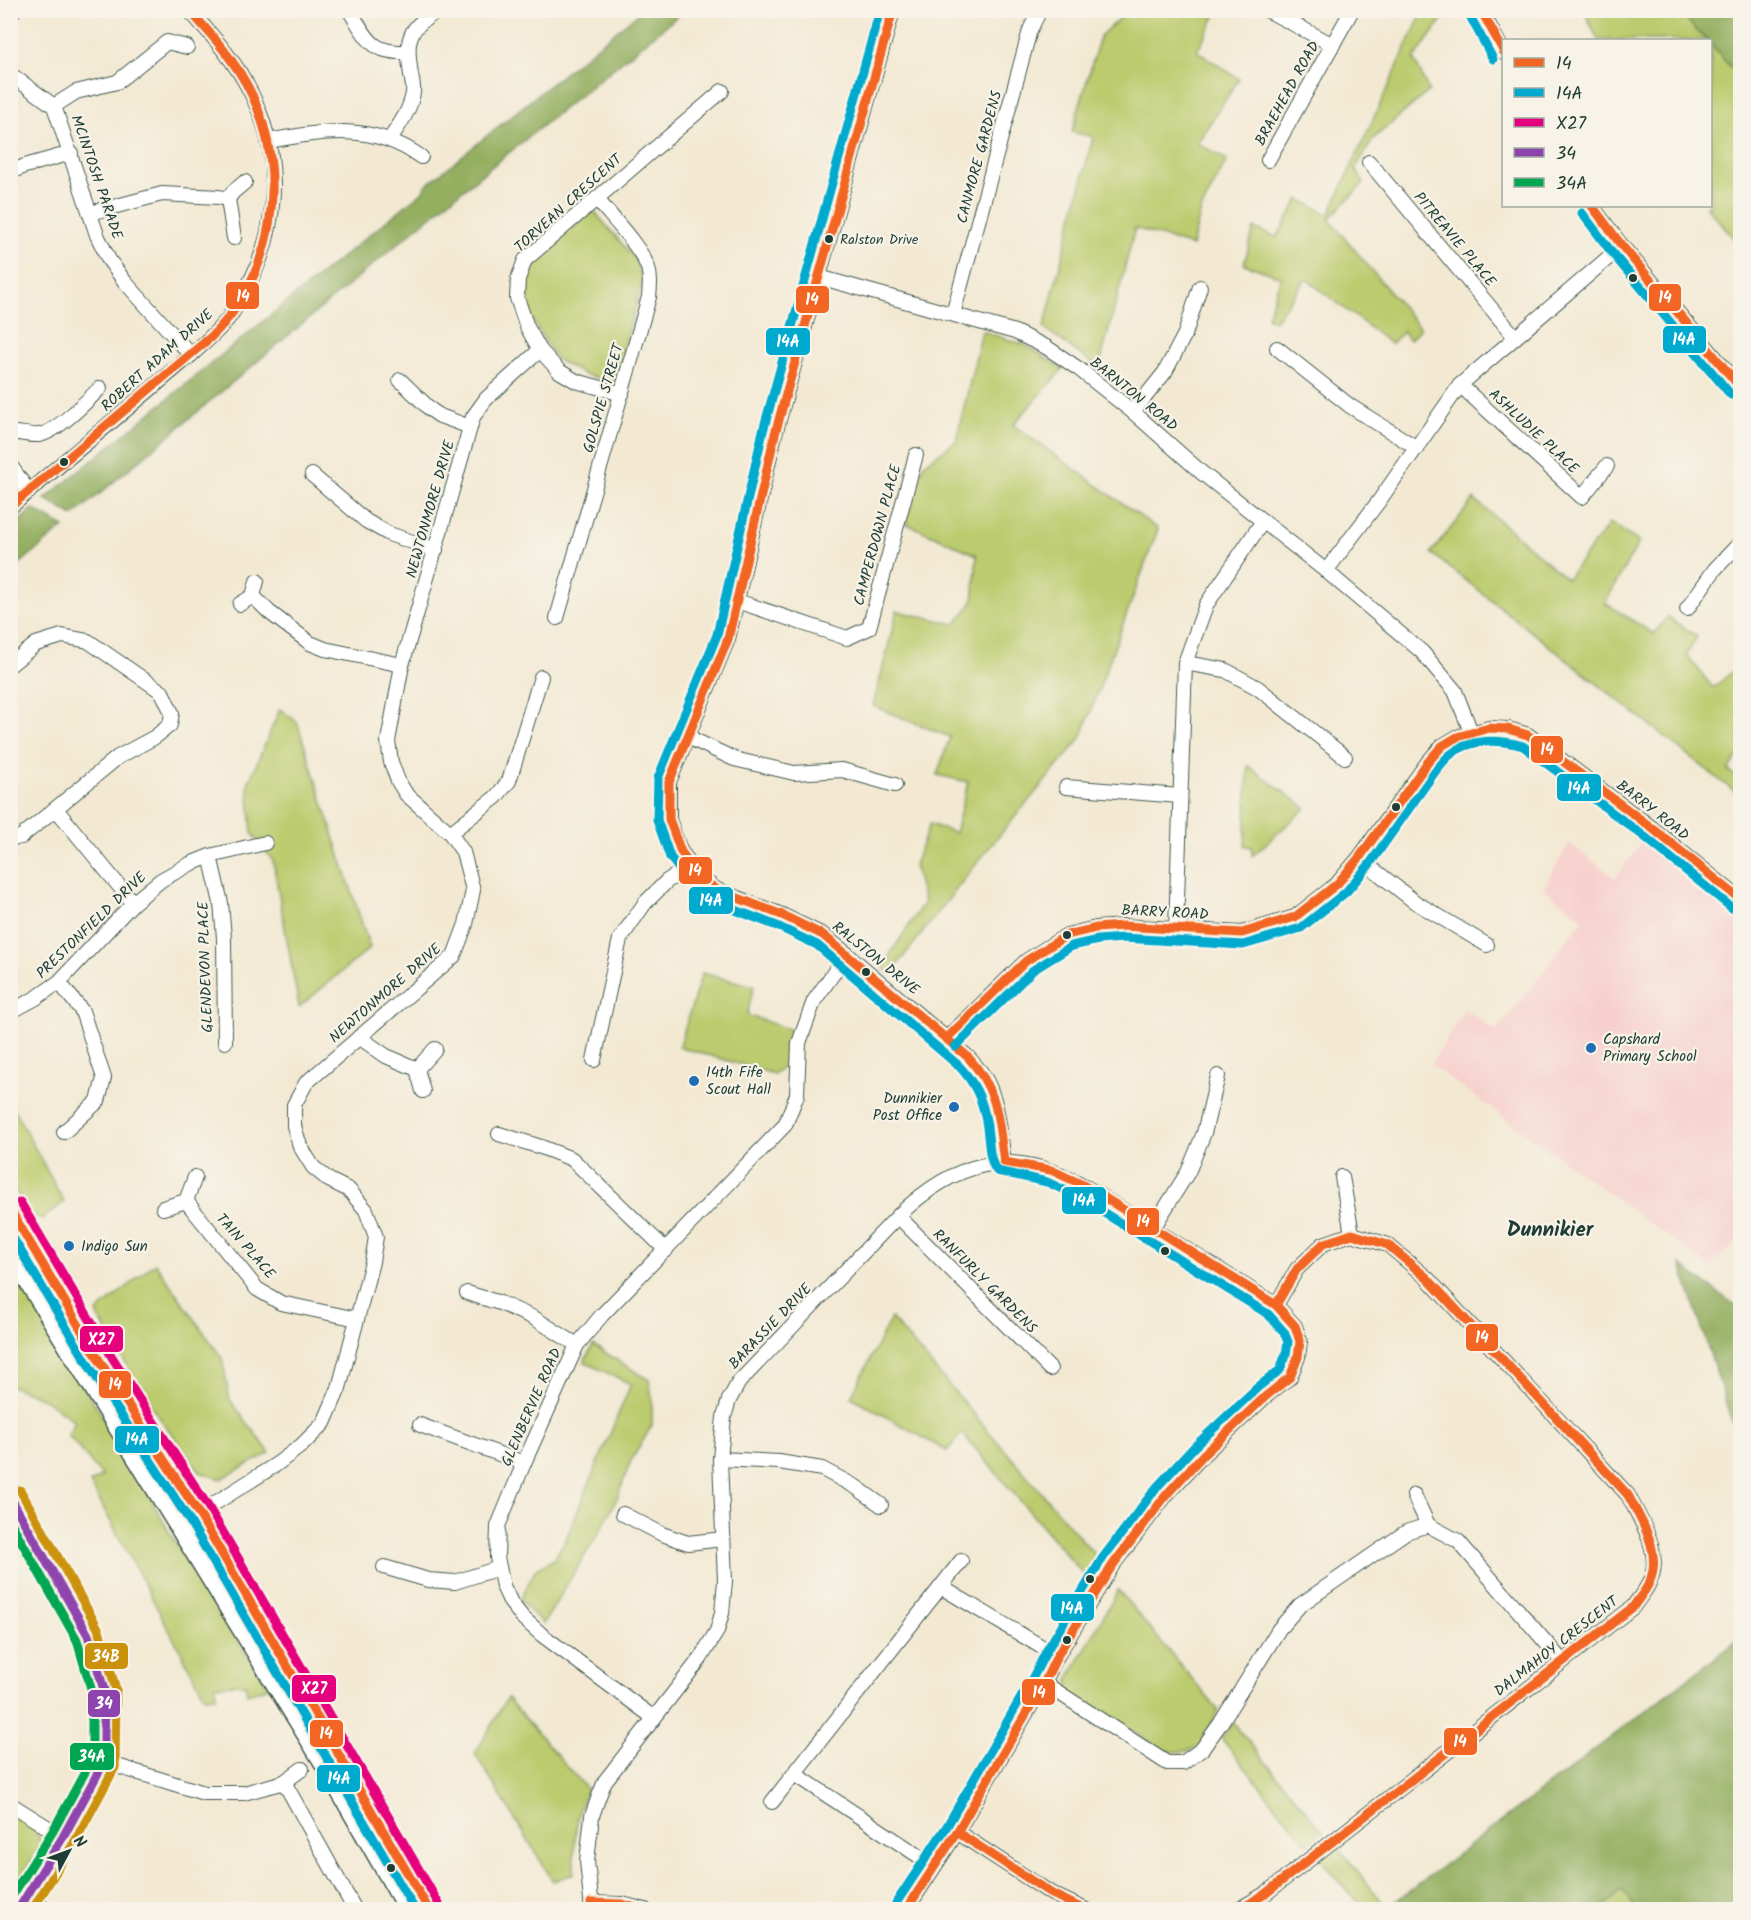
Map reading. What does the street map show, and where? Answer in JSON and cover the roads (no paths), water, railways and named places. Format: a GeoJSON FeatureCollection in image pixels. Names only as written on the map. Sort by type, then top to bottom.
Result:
{"type":"FeatureCollection","features":[{"type":"Feature","properties":{"kind":"main road"},"geometry":{"type":"LineString","coordinates":[[10,1208],[56,1290],[199,1514],[429,1910]]}},
{"type":"Feature","properties":{"kind":"main road"},"geometry":{"type":"LineString","coordinates":[[10,1252],[322,1760],[408,1910]]}},
{"type":"Feature","properties":{"kind":"street"},"geometry":{"type":"LineString","coordinates":[[10,14],[14,10]]}},
{"type":"Feature","properties":{"kind":"street","name":"ROBERT ADAM DRIVE"},"geometry":{"type":"LineString","coordinates":[[10,507],[191,355],[230,316],[253,277],[262,256],[270,224],[274,172],[260,112],[239,71],[189,10]]}},
{"type":"Feature","properties":{"kind":"street"},"geometry":{"type":"LineString","coordinates":[[349,10],[369,40],[380,50],[396,53],[408,52]]}},
{"type":"Feature","properties":{"kind":"street"},"geometry":{"type":"LineString","coordinates":[[390,139],[406,115],[414,92],[408,52],[411,33],[440,10]]}},
{"type":"Feature","properties":{"kind":"street","name":"RALSTON DRIVE"},"geometry":{"type":"LineString","coordinates":[[893,10],[775,434],[728,639],[686,736],[669,782],[669,819],[681,852],[702,879],[717,890],[823,935],[968,1057],[984,1076],[993,1097],[999,1120],[1004,1162]]}},
{"type":"Feature","properties":{"kind":"street","name":"CANMORE GARDENS"},"geometry":{"type":"LineString","coordinates":[[953,314],[1030,30],[1040,10]]}},
{"type":"Feature","properties":{"kind":"street"},"geometry":{"type":"LineString","coordinates":[[1267,10],[1333,45]]}},
{"type":"Feature","properties":{"kind":"street","name":"BRAEHEAD ROAD"},"geometry":{"type":"LineString","coordinates":[[1268,160],[1352,10]]}},
{"type":"Feature","properties":{"kind":"street"},"geometry":{"type":"LineString","coordinates":[[1482,10],[1502,51]]}},
{"type":"Feature","properties":{"kind":"street"},"geometry":{"type":"LineString","coordinates":[[54,106],[76,93],[117,82],[167,42],[187,47]]}},
{"type":"Feature","properties":{"kind":"street","name":"MCINTOSH PARADE"},"geometry":{"type":"LineString","coordinates":[[10,74],[54,106],[97,235],[110,260],[125,282],[191,355]]}},
{"type":"Feature","properties":{"kind":"street","name":"TORVEAN CRESCENT"},"geometry":{"type":"LineString","coordinates":[[622,394],[576,381],[559,371],[540,350],[527,327],[517,298],[518,279],[525,260],[722,91]]}},
{"type":"Feature","properties":{"kind":"street"},"geometry":{"type":"LineString","coordinates":[[268,141],[319,132],[368,134],[390,139],[421,157]]}},
{"type":"Feature","properties":{"kind":"street"},"geometry":{"type":"LineString","coordinates":[[10,172],[71,153]]}},
{"type":"Feature","properties":{"kind":"street","name":"PITREAVIE PLACE"},"geometry":{"type":"LineString","coordinates":[[1369,162],[1515,337]]}},
{"type":"Feature","properties":{"kind":"street"},"geometry":{"type":"LineString","coordinates":[[234,238],[228,199],[245,182]]}},
{"type":"Feature","properties":{"kind":"street"},"geometry":{"type":"LineString","coordinates":[[90,213],[162,194],[228,199]]}},
{"type":"Feature","properties":{"kind":"street","name":"GOLSPIE STREET"},"geometry":{"type":"LineString","coordinates":[[557,618],[649,297],[648,268],[640,253],[597,199]]}},
{"type":"Feature","properties":{"kind":"street"},"geometry":{"type":"LineString","coordinates":[[1593,207],[1622,246],[1740,387]]}},
{"type":"Feature","properties":{"kind":"street"},"geometry":{"type":"LineString","coordinates":[[1326,571],[1417,448],[1460,385],[1622,246]]}},
{"type":"Feature","properties":{"kind":"street","name":"BARNTON ROAD"},"geometry":{"type":"LineString","coordinates":[[819,277],[1015,332],[1046,347],[1079,369],[1422,652],[1455,690],[1471,732]]}},
{"type":"Feature","properties":{"kind":"street"},"geometry":{"type":"LineString","coordinates":[[1133,412],[1165,372],[1185,334],[1200,287]]}},
{"type":"Feature","properties":{"kind":"street"},"geometry":{"type":"LineString","coordinates":[[1277,348],[1350,406],[1417,448]]}},
{"type":"Feature","properties":{"kind":"street","name":"NEWTONMORE DRIVE"},"geometry":{"type":"LineString","coordinates":[[179,1526],[277,1464],[302,1445],[324,1423],[339,1388],[372,1262],[376,1237],[366,1210],[349,1190],[329,1180],[313,1167],[304,1153],[294,1126],[294,1105],[306,1083],[454,956],[466,924],[473,890],[463,852],[450,833],[406,794],[398,782],[391,762],[388,741],[402,665],[473,417],[486,399],[540,350]]}},
{"type":"Feature","properties":{"kind":"street"},"geometry":{"type":"LineString","coordinates":[[400,380],[431,410],[470,428]]}},
{"type":"Feature","properties":{"kind":"street","name":"ASHLUDIE PLACE"},"geometry":{"type":"LineString","coordinates":[[1460,385],[1582,497],[1607,466]]}},
{"type":"Feature","properties":{"kind":"street"},"geometry":{"type":"LineString","coordinates":[[10,433],[37,436],[45,434],[75,412],[100,388]]}},
{"type":"Feature","properties":{"kind":"street","name":"CAMPERDOWN PLACE"},"geometry":{"type":"LineString","coordinates":[[737,601],[847,638],[869,628],[916,455]]}},
{"type":"Feature","properties":{"kind":"street"},"geometry":{"type":"LineString","coordinates":[[10,465],[29,492]]}},
{"type":"Feature","properties":{"kind":"street"},"geometry":{"type":"LineString","coordinates":[[312,475],[366,521],[389,534],[436,550]]}},
{"type":"Feature","properties":{"kind":"street"},"geometry":{"type":"LineString","coordinates":[[1176,929],[1185,663],[1206,605],[1263,521]]}},
{"type":"Feature","properties":{"kind":"street"},"geometry":{"type":"LineString","coordinates":[[1687,609],[1714,569],[1740,543]]}},
{"type":"Feature","properties":{"kind":"street"},"geometry":{"type":"LineString","coordinates":[[240,604],[253,596],[257,580]]}},
{"type":"Feature","properties":{"kind":"street"},"geometry":{"type":"LineString","coordinates":[[253,596],[269,612],[310,643],[325,649],[402,665]]}},
{"type":"Feature","properties":{"kind":"street"},"geometry":{"type":"LineString","coordinates":[[10,665],[36,644],[62,636],[88,640],[162,692],[172,713],[170,724],[155,737],[118,757],[21,837],[10,839]]}},
{"type":"Feature","properties":{"kind":"street"},"geometry":{"type":"LineString","coordinates":[[1185,663],[1225,670],[1258,688],[1345,757]]}},
{"type":"Feature","properties":{"kind":"street"},"geometry":{"type":"LineString","coordinates":[[450,833],[496,797],[509,782],[541,677]]}},
{"type":"Feature","properties":{"kind":"street","name":"BARRY ROAD"},"geometry":{"type":"LineString","coordinates":[[947,1038],[1026,961],[1067,935],[1105,927],[1124,926],[1242,933],[1295,917],[1337,884],[1442,746],[1457,737],[1489,728],[1508,729],[1528,735],[1739,894]]}},
{"type":"Feature","properties":{"kind":"street"},"geometry":{"type":"LineString","coordinates":[[686,736],[734,759],[794,773],[842,770],[895,785]]}},
{"type":"Feature","properties":{"kind":"street"},"geometry":{"type":"LineString","coordinates":[[1066,786],[1180,796]]}},
{"type":"Feature","properties":{"kind":"street"},"geometry":{"type":"LineString","coordinates":[[56,809],[134,903]]}},
{"type":"Feature","properties":{"kind":"street","name":"PRESTONFIELD DRIVE"},"geometry":{"type":"LineString","coordinates":[[10,1012],[59,982],[134,903],[161,880],[210,856],[265,843]]}},
{"type":"Feature","properties":{"kind":"street","name":"GLENDEVON PLACE"},"geometry":{"type":"LineString","coordinates":[[210,856],[221,903],[224,938],[225,1042]]}},
{"type":"Feature","properties":{"kind":"street"},"geometry":{"type":"LineString","coordinates":[[1359,858],[1415,902],[1487,945]]}},
{"type":"Feature","properties":{"kind":"street"},"geometry":{"type":"LineString","coordinates":[[594,1060],[620,939],[645,903],[668,881],[691,866]]}},
{"type":"Feature","properties":{"kind":"street","name":"GLENBERVIE ROAD"},"geometry":{"type":"LineString","coordinates":[[654,1718],[542,1635],[523,1618],[503,1586],[497,1557],[498,1526],[577,1345],[602,1315],[785,1125],[797,1095],[800,1043],[814,1002],[847,954]]}},
{"type":"Feature","properties":{"kind":"street"},"geometry":{"type":"LineString","coordinates":[[59,982],[82,1011],[104,1078],[98,1101],[64,1132]]}},
{"type":"Feature","properties":{"kind":"street"},"geometry":{"type":"LineString","coordinates":[[359,1037],[386,1056],[417,1069]]}},
{"type":"Feature","properties":{"kind":"street"},"geometry":{"type":"LineString","coordinates":[[417,1069],[435,1049]]}},
{"type":"Feature","properties":{"kind":"street"},"geometry":{"type":"LineString","coordinates":[[417,1069],[423,1091]]}},
{"type":"Feature","properties":{"kind":"street"},"geometry":{"type":"LineString","coordinates":[[1153,1227],[1188,1172],[1204,1132],[1218,1077]]}},
{"type":"Feature","properties":{"kind":"street"},"geometry":{"type":"LineString","coordinates":[[499,1134],[572,1159],[666,1250]]}},
{"type":"Feature","properties":{"kind":"street","name":"BARASSIE DRIVE"},"geometry":{"type":"LineString","coordinates":[[592,1906],[587,1861],[592,1816],[606,1781],[711,1643],[721,1623],[725,1581],[720,1459],[724,1417],[729,1400],[739,1382],[898,1216],[932,1186],[955,1174],[982,1165],[1004,1162],[1034,1166],[1065,1176],[1153,1227],[1276,1305],[1295,1326],[1300,1341],[1298,1357],[1290,1377],[1266,1396],[1204,1454],[1167,1494],[1112,1566],[957,1833],[906,1910]]}},
{"type":"Feature","properties":{"kind":"street"},"geometry":{"type":"LineString","coordinates":[[163,1208],[186,1201],[195,1177]]}},
{"type":"Feature","properties":{"kind":"street"},"geometry":{"type":"LineString","coordinates":[[1276,1305],[1297,1269],[1323,1244],[1352,1234],[1342,1177]]}},
{"type":"Feature","properties":{"kind":"street","name":"TAIN PLACE"},"geometry":{"type":"LineString","coordinates":[[186,1201],[257,1289],[281,1303],[357,1319]]}},
{"type":"Feature","properties":{"kind":"street","name":"RANFURLY GARDENS"},"geometry":{"type":"LineString","coordinates":[[898,1216],[1050,1369]]}},
{"type":"Feature","properties":{"kind":"street","name":"DALMAHOY CRESCENT"},"geometry":{"type":"LineString","coordinates":[[1238,1910],[1265,1894],[1633,1607],[1650,1582],[1655,1563],[1647,1533],[1629,1495],[1427,1278],[1388,1245],[1352,1234]]}},
{"type":"Feature","properties":{"kind":"street"},"geometry":{"type":"LineString","coordinates":[[468,1293],[500,1303],[534,1318],[577,1345]]}},
{"type":"Feature","properties":{"kind":"street"},"geometry":{"type":"LineString","coordinates":[[420,1425],[524,1463]]}},
{"type":"Feature","properties":{"kind":"street"},"geometry":{"type":"LineString","coordinates":[[720,1459],[779,1462],[822,1469],[856,1487],[881,1505]]}},
{"type":"Feature","properties":{"kind":"street"},"geometry":{"type":"LineString","coordinates":[[1414,1495],[1428,1525],[1458,1541],[1562,1661]]}},
{"type":"Feature","properties":{"kind":"street"},"geometry":{"type":"LineString","coordinates":[[10,1496],[88,1635],[104,1690],[104,1762],[63,1837],[18,1910]]}},
{"type":"Feature","properties":{"kind":"street"},"geometry":{"type":"LineString","coordinates":[[623,1514],[663,1534],[688,1543],[723,1539]]}},
{"type":"Feature","properties":{"kind":"street"},"geometry":{"type":"LineString","coordinates":[[1044,1683],[1167,1763],[1183,1763],[1202,1749],[1279,1629],[1300,1605],[1406,1532],[1428,1525]]}},
{"type":"Feature","properties":{"kind":"street"},"geometry":{"type":"LineString","coordinates":[[772,1802],[961,1561]]}},
{"type":"Feature","properties":{"kind":"street"},"geometry":{"type":"LineString","coordinates":[[384,1567],[428,1580],[455,1582],[500,1568]]}},
{"type":"Feature","properties":{"kind":"street"},"geometry":{"type":"LineString","coordinates":[[941,1587],[1058,1656]]}},
{"type":"Feature","properties":{"kind":"street"},"geometry":{"type":"LineString","coordinates":[[104,1762],[204,1793],[244,1793],[284,1782],[302,1769]]}},
{"type":"Feature","properties":{"kind":"street"},"geometry":{"type":"LineString","coordinates":[[795,1774],[934,1866]]}},
{"type":"Feature","properties":{"kind":"street"},"geometry":{"type":"LineString","coordinates":[[284,1782],[355,1910]]}},
{"type":"Feature","properties":{"kind":"street"},"geometry":{"type":"LineString","coordinates":[[10,1804],[63,1837]]}},
{"type":"Feature","properties":{"kind":"street"},"geometry":{"type":"LineString","coordinates":[[957,1833],[1052,1894],[1086,1910]]}},
{"type":"Feature","properties":{"kind":"street"},"geometry":{"type":"LineString","coordinates":[[27,1895],[46,1910]]}},
{"type":"Feature","properties":{"kind":"street"},"geometry":{"type":"LineString","coordinates":[[592,1906],[622,1904],[645,1910]]}},
{"type":"Feature","properties":{"kind":"place","name":"Ralston Drive"},"geometry":{"type":"Point","coordinates":[829,239]}},
{"type":"Feature","properties":{"kind":"place","name":"Capshard Primary School"},"geometry":{"type":"Point","coordinates":[1591,1048]}},
{"type":"Feature","properties":{"kind":"place","name":"14th Fife Scout Hall"},"geometry":{"type":"Point","coordinates":[694,1081]}},
{"type":"Feature","properties":{"kind":"place","name":"Dunnikier Post Office"},"geometry":{"type":"Point","coordinates":[954,1107]}},
{"type":"Feature","properties":{"kind":"place","name":"Indigo Sun"},"geometry":{"type":"Point","coordinates":[69,1246]}},
{"type":"Feature","properties":{"kind":"district","name":"Dunnikier"},"geometry":{"type":"Point","coordinates":[1550,1229]}}]}
